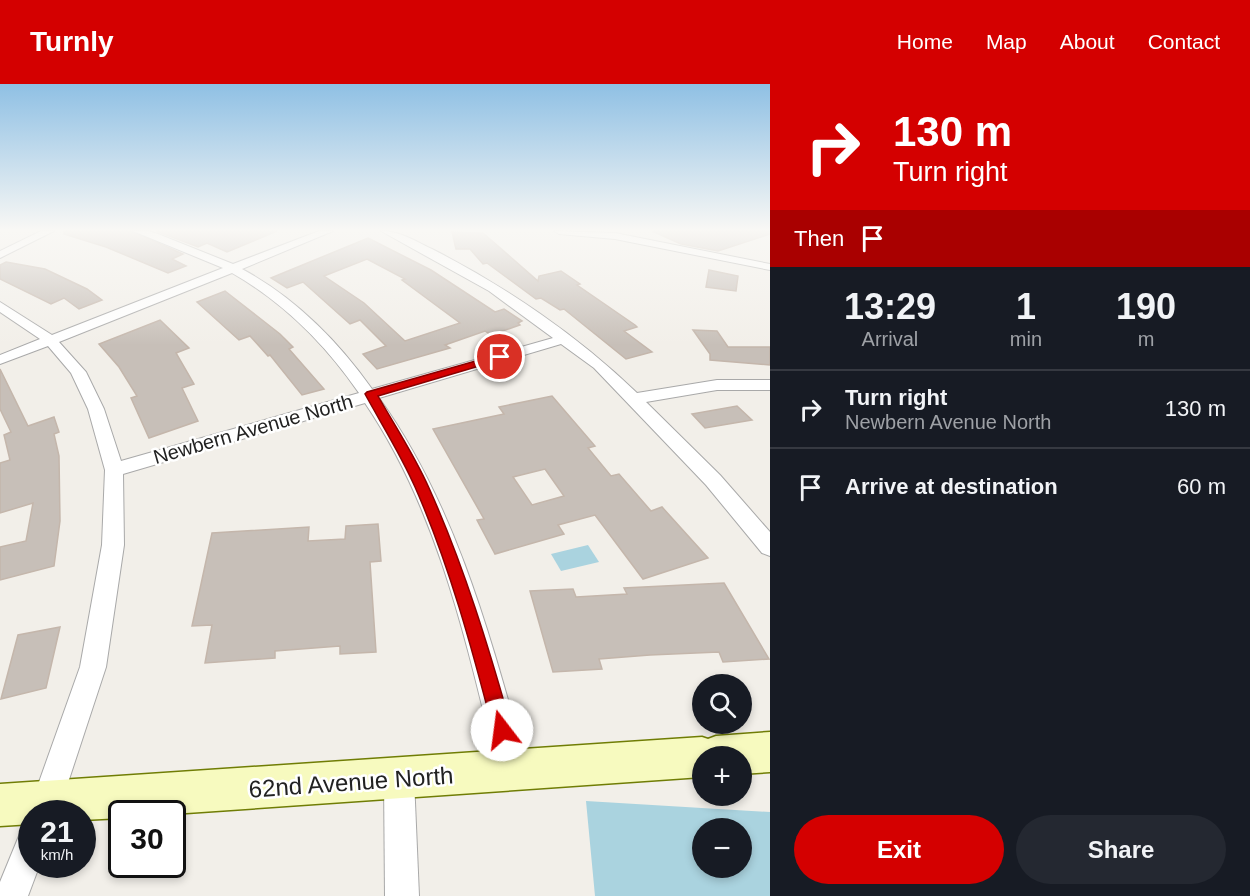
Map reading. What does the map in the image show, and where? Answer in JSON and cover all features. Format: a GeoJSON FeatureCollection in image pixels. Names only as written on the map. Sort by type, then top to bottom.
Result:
{"type":"FeatureCollection","features":[{"type":"Feature","properties":{"kind":"street"},"geometry":{"type":"LineString","coordinates":[[0,360],[231,269],[266,288],[296,313],[344,360],[371,394],[422,486],[459,580],[483,656],[513,771]]}},
{"type":"Feature","properties":{"kind":"street"},"geometry":{"type":"LineString","coordinates":[[461,269],[493,288],[599,365],[713,480],[770,547]]}},
{"type":"Feature","properties":{"kind":"street"},"geometry":{"type":"LineString","coordinates":[[0,306],[50,340],[78,372],[96,409],[114,470],[113,545],[93,667],[48,800]]}},
{"type":"Feature","properties":{"kind":"street","name":"Newbern Avenue North"},"geometry":{"type":"LineString","coordinates":[[114,470],[564,339]]}},
{"type":"Feature","properties":{"kind":"street"},"geometry":{"type":"LineString","coordinates":[[635,399],[717,385],[770,385]]}},
{"type":"Feature","properties":{"kind":"street"},"geometry":{"type":"LineString","coordinates":[[752,753],[770,752]]}},
{"type":"Feature","properties":{"kind":"street","name":"62nd Avenue North"},"geometry":{"type":"LineString","coordinates":[[96,804],[692,758]]}},
{"type":"Feature","properties":{"kind":"street"},"geometry":{"type":"LineString","coordinates":[[399,779],[402,896]]}},
{"type":"Feature","properties":{"kind":"street","name":"62nd Avenue North"},"geometry":{"type":"LineString","coordinates":[[0,805],[18,806]]}},
{"type":"Feature","properties":{"kind":"street"},"geometry":{"type":"LineString","coordinates":[[11,896],[18,878]]}},
{"type":"Feature","properties":{"kind":"water"},"geometry":{"type":"Polygon","coordinates":[[[588,545],[599,562],[561,571],[551,554],[588,545]]]}},
{"type":"Feature","properties":{"kind":"water"},"geometry":{"type":"Polygon","coordinates":[[[586,801],[770,812],[770,896],[595,896],[586,801]]]}},
{"type":"Feature","properties":{"kind":"building"},"geometry":{"type":"Polygon","coordinates":[[[0,269],[45,269],[87,289],[102,300],[79,309],[64,298],[51,304],[0,279],[0,269]]]}},
{"type":"Feature","properties":{"kind":"building"},"geometry":{"type":"Polygon","coordinates":[[[158,269],[179,269],[168,273],[158,269]]]}},
{"type":"Feature","properties":{"kind":"building"},"geometry":{"type":"Polygon","coordinates":[[[293,269],[342,269],[324,276],[364,303],[405,341],[460,323],[402,280],[405,279],[386,269],[429,269],[495,312],[504,309],[522,321],[518,323],[520,325],[491,335],[485,331],[445,345],[450,348],[377,369],[363,354],[386,346],[360,320],[350,324],[303,282],[287,288],[271,278],[293,269]]]}},
{"type":"Feature","properties":{"kind":"building"},"geometry":{"type":"Polygon","coordinates":[[[495,269],[524,269],[538,281],[539,276],[561,271],[580,284],[577,285],[635,325],[637,327],[624,331],[652,352],[626,359],[564,309],[560,310],[541,298],[536,299],[495,269]]]}},
{"type":"Feature","properties":{"kind":"building"},"geometry":{"type":"Polygon","coordinates":[[[709,270],[738,276],[736,291],[706,287],[709,270]]]}},
{"type":"Feature","properties":{"kind":"building"},"geometry":{"type":"Polygon","coordinates":[[[225,291],[280,334],[293,347],[289,349],[324,389],[302,395],[270,355],[268,356],[250,336],[239,340],[197,302],[225,291]]]}},
{"type":"Feature","properties":{"kind":"building"},"geometry":{"type":"Polygon","coordinates":[[[160,320],[189,348],[176,353],[194,384],[182,388],[198,421],[149,438],[131,398],[137,396],[119,367],[99,344],[160,320]]]}},
{"type":"Feature","properties":{"kind":"building"},"geometry":{"type":"Polygon","coordinates":[[[693,330],[717,331],[728,347],[770,347],[770,365],[710,360],[710,354],[693,330]]]}},
{"type":"Feature","properties":{"kind":"building"},"geometry":{"type":"Polygon","coordinates":[[[0,369],[28,426],[54,417],[59,432],[54,434],[59,456],[60,521],[54,566],[0,580],[0,547],[26,541],[33,503],[0,513],[0,463],[10,460],[4,435],[11,432],[0,409],[0,369]]]}},
{"type":"Feature","properties":{"kind":"building"},"geometry":{"type":"Polygon","coordinates":[[[552,396],[595,446],[588,448],[611,476],[619,474],[651,511],[662,507],[708,558],[643,579],[595,515],[558,525],[564,534],[495,554],[477,520],[484,519],[433,429],[504,414],[499,407],[552,396]],[[545,469],[513,477],[532,505],[564,496],[545,469]]]}},
{"type":"Feature","properties":{"kind":"building"},"geometry":{"type":"Polygon","coordinates":[[[737,406],[752,420],[705,428],[692,414],[737,406]]]}},
{"type":"Feature","properties":{"kind":"building"},"geometry":{"type":"Polygon","coordinates":[[[378,524],[381,561],[370,562],[376,652],[340,654],[340,646],[275,651],[275,658],[205,663],[212,625],[192,626],[212,533],[309,527],[308,541],[345,539],[346,526],[378,524]]]}},
{"type":"Feature","properties":{"kind":"building"},"geometry":{"type":"Polygon","coordinates":[[[724,583],[769,659],[723,662],[719,652],[650,655],[599,659],[602,669],[553,672],[530,591],[573,589],[576,597],[627,594],[624,588],[724,583]]]}},
{"type":"Feature","properties":{"kind":"building"},"geometry":{"type":"Polygon","coordinates":[[[60,627],[46,688],[1,699],[18,635],[60,627]]]}},
{"type":"Feature","properties":{"kind":"route"},"geometry":{"type":"LineString","coordinates":[[500,357],[371,394],[422,486],[459,580],[483,656],[502,730]]}}]}
